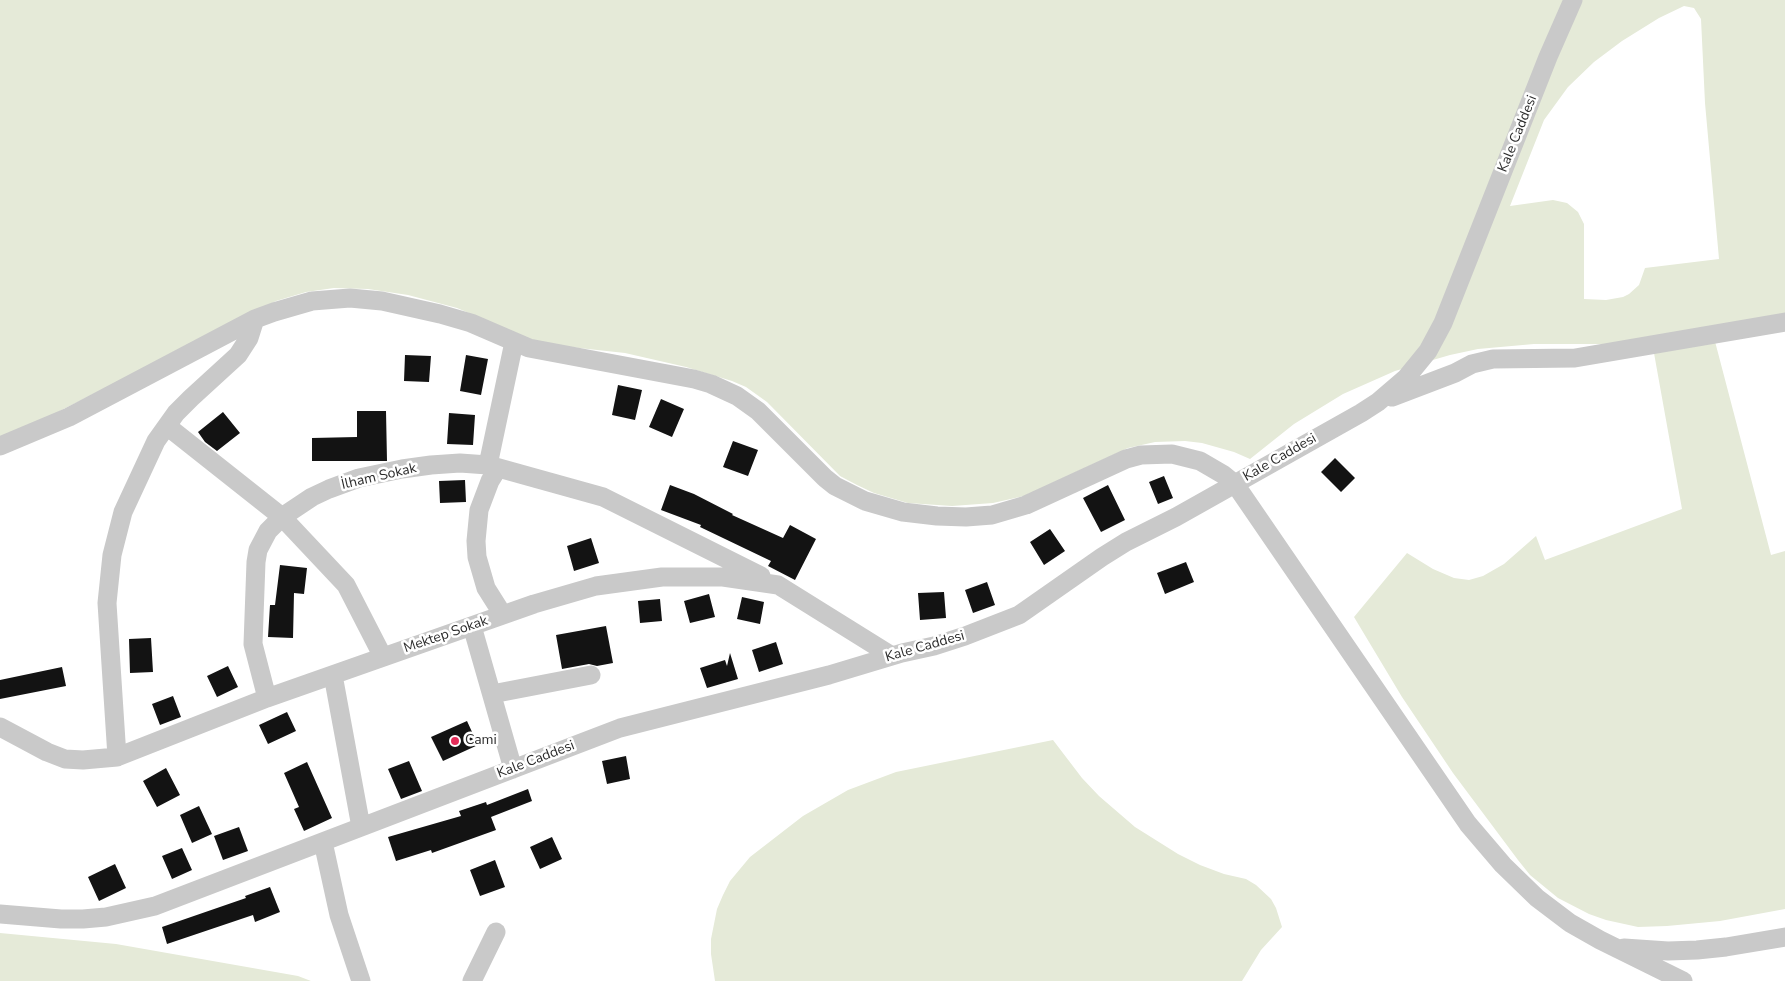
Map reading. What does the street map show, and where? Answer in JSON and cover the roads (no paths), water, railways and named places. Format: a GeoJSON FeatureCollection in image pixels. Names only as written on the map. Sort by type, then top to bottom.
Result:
{"type":"FeatureCollection","features":[{"type":"Feature","properties":{"kind":"street","name":"Kale Caddesi"},"geometry":{"type":"LineString","coordinates":[[0,914],[61,919],[98,917],[155,906],[620,728],[829,675],[965,636],[1019,614],[1102,557],[1378,402],[1418,365],[1436,338],[1548,57],[1573,0]]}},
{"type":"Feature","properties":{"kind":"street"},"geometry":{"type":"LineString","coordinates":[[0,446],[69,417],[255,319],[312,301],[350,298],[370,299],[440,314],[470,323],[529,348],[694,379],[726,390],[758,411],[834,486],[865,501],[903,512],[920,515],[966,517],[992,515],[1026,505],[1126,459],[1157,453],[1172,454],[1200,461],[1218,471],[1235,484],[1468,824],[1522,884],[1553,912],[1585,932],[1684,981]]}},
{"type":"Feature","properties":{"kind":"street"},"geometry":{"type":"LineString","coordinates":[[117,758],[107,603],[112,555],[119,525],[131,492],[156,442],[176,413],[238,355],[250,338],[255,319]]}},
{"type":"Feature","properties":{"kind":"street"},"geometry":{"type":"LineString","coordinates":[[1378,402],[1454,374],[1472,364],[1493,359],[1575,358],[1785,322]]}},
{"type":"Feature","properties":{"kind":"street"},"geometry":{"type":"LineString","coordinates":[[503,615],[486,588],[477,557],[476,541],[481,503],[490,481],[493,467],[514,342]]}},
{"type":"Feature","properties":{"kind":"street"},"geometry":{"type":"LineString","coordinates":[[167,426],[282,517],[346,585],[383,657]]}},
{"type":"Feature","properties":{"kind":"street","name":"İlham Sokak"},"geometry":{"type":"LineString","coordinates":[[266,698],[253,644],[256,562],[262,540],[274,523],[312,497],[359,478],[431,465],[460,463],[493,467],[603,497],[778,585]]}},
{"type":"Feature","properties":{"kind":"street","name":"Mektep Sokak"},"geometry":{"type":"LineString","coordinates":[[0,727],[47,752],[66,759],[117,758],[266,698],[565,594],[596,586],[654,578],[687,576],[723,577],[778,585],[892,656]]}},
{"type":"Feature","properties":{"kind":"street"},"geometry":{"type":"LineString","coordinates":[[472,626],[513,769]]}},
{"type":"Feature","properties":{"kind":"street"},"geometry":{"type":"LineString","coordinates":[[334,674],[361,827]]}},
{"type":"Feature","properties":{"kind":"street"},"geometry":{"type":"LineString","coordinates":[[492,694],[591,676]]}},
{"type":"Feature","properties":{"kind":"street"},"geometry":{"type":"LineString","coordinates":[[323,842],[339,915],[360,981]]}},
{"type":"Feature","properties":{"kind":"street"},"geometry":{"type":"LineString","coordinates":[[472,981],[496,932]]}},
{"type":"Feature","properties":{"kind":"street"},"geometry":{"type":"LineString","coordinates":[[1616,947],[1668,951],[1697,950],[1785,937]]}},
{"type":"Feature","properties":{"kind":"place","name":"Cami"},"geometry":{"type":"Point","coordinates":[455,741]}}]}
